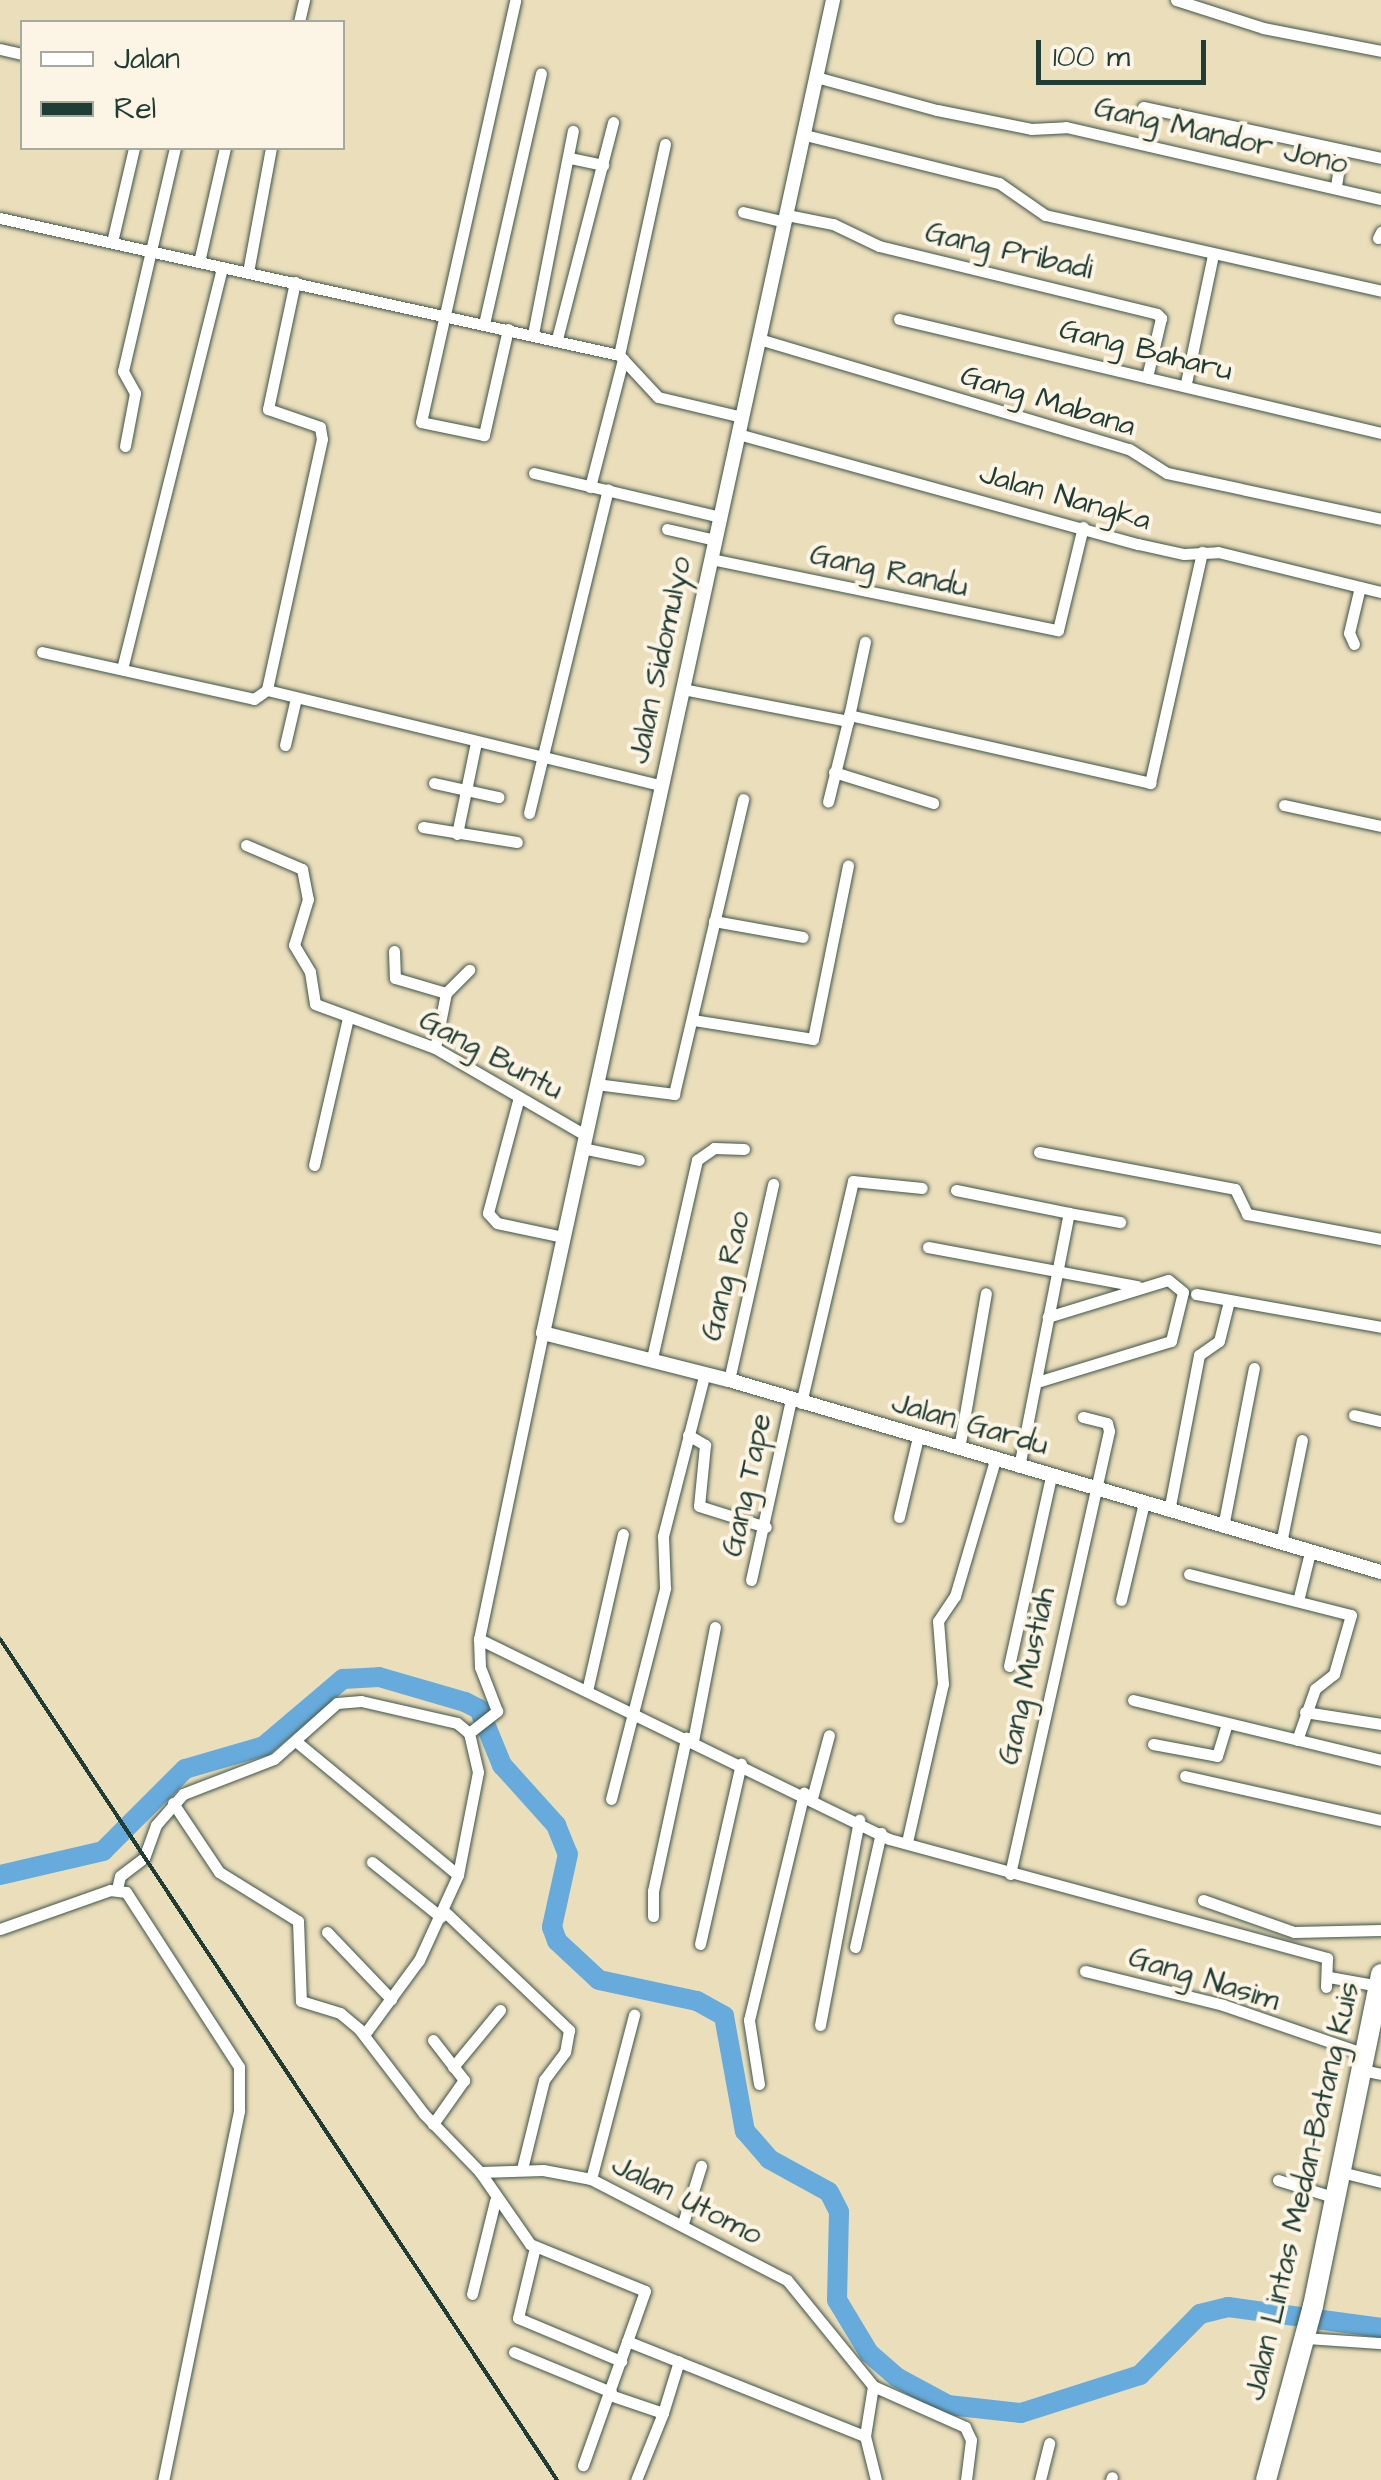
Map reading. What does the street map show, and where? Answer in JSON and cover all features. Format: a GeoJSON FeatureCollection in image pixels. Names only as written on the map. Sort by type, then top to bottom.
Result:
{"type":"FeatureCollection","features":[{"type":"Feature","properties":{"kind":"highway","name":"Jalan Lintas Medan–Batang Kuis"},"geometry":{"type":"LineString","coordinates":[[1266,2480],[1309,2323],[1341,2172],[1369,2066],[1379,1989]]}},
{"type":"Feature","properties":{"kind":"street"},"geometry":{"type":"LineString","coordinates":[[508,330],[484,436],[421,422],[514,0]]}},
{"type":"Feature","properties":{"kind":"street","name":"Jalan Sidomulyo"},"geometry":{"type":"LineString","coordinates":[[543,1333],[833,0]]}},
{"type":"Feature","properties":{"kind":"street"},"geometry":{"type":"LineString","coordinates":[[1176,0],[1263,28],[1381,51]]}},
{"type":"Feature","properties":{"kind":"street"},"geometry":{"type":"LineString","coordinates":[[484,324],[542,73]]}},
{"type":"Feature","properties":{"kind":"street","name":"Gang Mandor Jono"},"geometry":{"type":"LineString","coordinates":[[816,78],[937,110],[1031,129],[1066,126],[1381,199]]}},
{"type":"Feature","properties":{"kind":"street"},"geometry":{"type":"LineString","coordinates":[[1144,107],[1381,158]]}},
{"type":"Feature","properties":{"kind":"street"},"geometry":{"type":"LineString","coordinates":[[556,339],[613,122]]}},
{"type":"Feature","properties":{"kind":"street"},"geometry":{"type":"LineString","coordinates":[[533,334],[573,132]]}},
{"type":"Feature","properties":{"kind":"street"},"geometry":{"type":"LineString","coordinates":[[804,136],[992,181],[1046,215],[1381,291]]}},
{"type":"Feature","properties":{"kind":"street"},"geometry":{"type":"LineString","coordinates":[[590,486],[666,144]]}},
{"type":"Feature","properties":{"kind":"street"},"geometry":{"type":"LineString","coordinates":[[112,242],[134,150]]}},
{"type":"Feature","properties":{"kind":"street"},"geometry":{"type":"LineString","coordinates":[[125,446],[135,393],[123,370],[175,150]]}},
{"type":"Feature","properties":{"kind":"street"},"geometry":{"type":"LineString","coordinates":[[198,262],[225,150]]}},
{"type":"Feature","properties":{"kind":"street"},"geometry":{"type":"LineString","coordinates":[[248,272],[271,150]]}},
{"type":"Feature","properties":{"kind":"street"},"geometry":{"type":"LineString","coordinates":[[1336,186],[1342,150]]}},
{"type":"Feature","properties":{"kind":"street"},"geometry":{"type":"LineString","coordinates":[[570,158],[603,165]]}},
{"type":"Feature","properties":{"kind":"street"},"geometry":{"type":"LineString","coordinates":[[742,212],[786,218]]}},
{"type":"Feature","properties":{"kind":"street"},"geometry":{"type":"LineString","coordinates":[[0,218],[556,339],[621,357],[658,398],[742,417]]}},
{"type":"Feature","properties":{"kind":"street","name":"Gang Pribadi"},"geometry":{"type":"LineString","coordinates":[[786,218],[834,224],[880,246],[1160,315],[1147,377]]}},
{"type":"Feature","properties":{"kind":"street"},"geometry":{"type":"LineString","coordinates":[[1186,384],[1213,255]]}},
{"type":"Feature","properties":{"kind":"street"},"geometry":{"type":"LineString","coordinates":[[122,668],[222,266]]}},
{"type":"Feature","properties":{"kind":"street"},"geometry":{"type":"LineString","coordinates":[[42,652],[254,699],[267,690],[322,439],[318,426],[268,409],[295,282]]}},
{"type":"Feature","properties":{"kind":"street","name":"Gang Baharu"},"geometry":{"type":"LineString","coordinates":[[900,318],[1381,433]]}},
{"type":"Feature","properties":{"kind":"street","name":"Gang Mabana"},"geometry":{"type":"LineString","coordinates":[[758,338],[1129,449],[1168,473],[1381,519]]}},
{"type":"Feature","properties":{"kind":"street","name":"Jalan Nangka"},"geometry":{"type":"LineString","coordinates":[[738,434],[1173,553],[1202,552],[1381,592]]}},
{"type":"Feature","properties":{"kind":"street"},"geometry":{"type":"LineString","coordinates":[[534,472],[720,517]]}},
{"type":"Feature","properties":{"kind":"street"},"geometry":{"type":"LineString","coordinates":[[529,813],[608,490]]}},
{"type":"Feature","properties":{"kind":"street","name":"Gang Randu"},"geometry":{"type":"LineString","coordinates":[[710,559],[1058,630],[1083,528]]}},
{"type":"Feature","properties":{"kind":"street"},"geometry":{"type":"LineString","coordinates":[[667,529],[715,540]]}},
{"type":"Feature","properties":{"kind":"street"},"geometry":{"type":"LineString","coordinates":[[682,689],[849,718],[1150,783],[1202,552]]}},
{"type":"Feature","properties":{"kind":"street"},"geometry":{"type":"LineString","coordinates":[[1354,644],[1350,634],[1360,587]]}},
{"type":"Feature","properties":{"kind":"street"},"geometry":{"type":"LineString","coordinates":[[828,802],[865,642]]}},
{"type":"Feature","properties":{"kind":"street"},"geometry":{"type":"LineString","coordinates":[[267,690],[295,702],[661,785]]}},
{"type":"Feature","properties":{"kind":"street"},"geometry":{"type":"LineString","coordinates":[[285,745],[295,702]]}},
{"type":"Feature","properties":{"kind":"street"},"geometry":{"type":"LineString","coordinates":[[457,834],[476,742]]}},
{"type":"Feature","properties":{"kind":"street"},"geometry":{"type":"LineString","coordinates":[[834,772],[934,803]]}},
{"type":"Feature","properties":{"kind":"street"},"geometry":{"type":"LineString","coordinates":[[434,784],[498,797]]}},
{"type":"Feature","properties":{"kind":"street"},"geometry":{"type":"LineString","coordinates":[[596,1084],[672,1098],[743,800]]}},
{"type":"Feature","properties":{"kind":"street"},"geometry":{"type":"LineString","coordinates":[[1284,806],[1381,826]]}},
{"type":"Feature","properties":{"kind":"street"},"geometry":{"type":"LineString","coordinates":[[423,827],[517,842]]}},
{"type":"Feature","properties":{"kind":"street","name":"Gang Buntu"},"geometry":{"type":"LineString","coordinates":[[246,844],[302,869],[308,899],[294,946],[310,972],[315,1004],[435,1048],[520,1097],[584,1141],[639,1160]]}},
{"type":"Feature","properties":{"kind":"street"},"geometry":{"type":"LineString","coordinates":[[693,1020],[813,1040],[848,865]]}},
{"type":"Feature","properties":{"kind":"street"},"geometry":{"type":"LineString","coordinates":[[714,921],[802,938]]}},
{"type":"Feature","properties":{"kind":"street"},"geometry":{"type":"LineString","coordinates":[[394,951],[395,978],[446,992]]}},
{"type":"Feature","properties":{"kind":"street"},"geometry":{"type":"LineString","coordinates":[[435,1048],[446,992],[468,970]]}},
{"type":"Feature","properties":{"kind":"street"},"geometry":{"type":"LineString","coordinates":[[314,1165],[348,1018]]}},
{"type":"Feature","properties":{"kind":"street"},"geometry":{"type":"LineString","coordinates":[[520,1097],[492,1178],[490,1218],[563,1237]]}},
{"type":"Feature","properties":{"kind":"street"},"geometry":{"type":"LineString","coordinates":[[652,1358],[697,1160],[714,1148],[744,1149]]}},
{"type":"Feature","properties":{"kind":"street"},"geometry":{"type":"LineString","coordinates":[[1040,1152],[1235,1189],[1247,1214],[1381,1239]]}},
{"type":"Feature","properties":{"kind":"street","name":"Gang Tape"},"geometry":{"type":"LineString","coordinates":[[751,1580],[853,1182],[922,1188]]}},
{"type":"Feature","properties":{"kind":"street","name":"Gang Rao"},"geometry":{"type":"LineString","coordinates":[[729,1380],[773,1184]]}},
{"type":"Feature","properties":{"kind":"street"},"geometry":{"type":"LineString","coordinates":[[956,1190],[1120,1222]]}},
{"type":"Feature","properties":{"kind":"street"},"geometry":{"type":"LineString","coordinates":[[1020,1467],[1069,1214]]}},
{"type":"Feature","properties":{"kind":"street"},"geometry":{"type":"LineString","coordinates":[[928,1247],[1141,1287]]}},
{"type":"Feature","properties":{"kind":"street"},"geometry":{"type":"LineString","coordinates":[[1037,1382],[1171,1341],[1183,1305],[1180,1284],[1172,1280],[1141,1287],[1048,1317]]}},
{"type":"Feature","properties":{"kind":"street"},"geometry":{"type":"LineString","coordinates":[[960,1449],[986,1294]]}},
{"type":"Feature","properties":{"kind":"street"},"geometry":{"type":"LineString","coordinates":[[1196,1294],[1381,1328]]}},
{"type":"Feature","properties":{"kind":"street"},"geometry":{"type":"LineString","coordinates":[[1169,1511],[1199,1355],[1220,1341],[1229,1301]]}},
{"type":"Feature","properties":{"kind":"street"},"geometry":{"type":"LineString","coordinates":[[474,1730],[496,1715],[480,1668],[479,1639],[543,1333]]}},
{"type":"Feature","properties":{"kind":"street","name":"Jalan Gardu"},"geometry":{"type":"LineString","coordinates":[[543,1333],[705,1373],[1381,1572]]}},
{"type":"Feature","properties":{"kind":"street"},"geometry":{"type":"LineString","coordinates":[[1223,1527],[1254,1368]]}},
{"type":"Feature","properties":{"kind":"street"},"geometry":{"type":"LineString","coordinates":[[611,1799],[665,1588],[662,1536],[705,1373]]}},
{"type":"Feature","properties":{"kind":"street"},"geometry":{"type":"LineString","coordinates":[[1354,1414],[1381,1421]]}},
{"type":"Feature","properties":{"kind":"street","name":"Gang Mustiah"},"geometry":{"type":"LineString","coordinates":[[1010,1874],[1108,1426],[1083,1417]]}},
{"type":"Feature","properties":{"kind":"street"},"geometry":{"type":"LineString","coordinates":[[688,1435],[705,1445],[699,1506],[766,1528]]}},
{"type":"Feature","properties":{"kind":"street"},"geometry":{"type":"LineString","coordinates":[[899,1517],[918,1436]]}},
{"type":"Feature","properties":{"kind":"street"},"geometry":{"type":"LineString","coordinates":[[1280,1543],[1302,1440]]}},
{"type":"Feature","properties":{"kind":"street"},"geometry":{"type":"LineString","coordinates":[[906,1842],[943,1684],[938,1622],[955,1596],[994,1460]]}},
{"type":"Feature","properties":{"kind":"street"},"geometry":{"type":"LineString","coordinates":[[1009,1666],[1051,1476]]}},
{"type":"Feature","properties":{"kind":"street"},"geometry":{"type":"LineString","coordinates":[[1121,1600],[1144,1504]]}},
{"type":"Feature","properties":{"kind":"street"},"geometry":{"type":"LineString","coordinates":[[586,1691],[623,1534]]}},
{"type":"Feature","properties":{"kind":"street"},"geometry":{"type":"LineString","coordinates":[[1298,1601],[1310,1552]]}},
{"type":"Feature","properties":{"kind":"street"},"geometry":{"type":"LineString","coordinates":[[1189,1574],[1352,1618],[1334,1674],[1318,1684],[1304,1712],[1297,1740]]}},
{"type":"Feature","properties":{"kind":"street"},"geometry":{"type":"LineString","coordinates":[[654,1916],[653,1891],[715,1628]]}},
{"type":"Feature","properties":{"kind":"street"},"geometry":{"type":"LineString","coordinates":[[479,1639],[881,1833],[1010,1874],[1327,1958],[1328,1982],[1379,1989]]}},
{"type":"Feature","properties":{"kind":"street"},"geometry":{"type":"LineString","coordinates":[[117,1889],[120,1876],[149,1850],[148,1838],[174,1803],[199,1784],[254,1768],[298,1743],[328,1710],[348,1700],[439,1716],[474,1730]]}},
{"type":"Feature","properties":{"kind":"street"},"geometry":{"type":"LineString","coordinates":[[1134,1700],[1381,1760]]}},
{"type":"Feature","properties":{"kind":"street"},"geometry":{"type":"LineString","coordinates":[[1304,1712],[1381,1724]]}},
{"type":"Feature","properties":{"kind":"street"},"geometry":{"type":"LineString","coordinates":[[1153,1744],[1218,1756],[1227,1722]]}},
{"type":"Feature","properties":{"kind":"street"},"geometry":{"type":"LineString","coordinates":[[364,2034],[391,1999],[443,1914],[458,1876],[478,1772],[474,1730]]}},
{"type":"Feature","properties":{"kind":"street"},"geometry":{"type":"LineString","coordinates":[[759,2084],[750,2013],[808,1796],[830,1736]]}},
{"type":"Feature","properties":{"kind":"street"},"geometry":{"type":"LineString","coordinates":[[298,1743],[458,1876]]}},
{"type":"Feature","properties":{"kind":"street"},"geometry":{"type":"LineString","coordinates":[[700,1944],[741,1764]]}},
{"type":"Feature","properties":{"kind":"street"},"geometry":{"type":"LineString","coordinates":[[1185,1776],[1381,1820]]}},
{"type":"Feature","properties":{"kind":"street"},"geometry":{"type":"LineString","coordinates":[[174,1803],[219,1872],[298,1921],[301,2001],[340,2012],[364,2034],[433,2124],[480,2172],[495,2201],[535,2248],[645,2291],[582,2465]]}},
{"type":"Feature","properties":{"kind":"street"},"geometry":{"type":"LineString","coordinates":[[820,2025],[859,1820]]}},
{"type":"Feature","properties":{"kind":"street"},"geometry":{"type":"LineString","coordinates":[[855,1948],[881,1833]]}},
{"type":"Feature","properties":{"kind":"street"},"geometry":{"type":"LineString","coordinates":[[372,1862],[443,1914],[569,2030],[565,2052],[544,2080],[522,2170]]}},
{"type":"Feature","properties":{"kind":"street"},"geometry":{"type":"LineString","coordinates":[[0,1929],[117,1889]]}},
{"type":"Feature","properties":{"kind":"street"},"geometry":{"type":"LineString","coordinates":[[117,1889],[139,1907],[226,2040],[240,2073],[239,2112],[163,2480]]}},
{"type":"Feature","properties":{"kind":"street"},"geometry":{"type":"LineString","coordinates":[[1203,1900],[1294,1932],[1381,1930]]}},
{"type":"Feature","properties":{"kind":"street"},"geometry":{"type":"LineString","coordinates":[[327,1932],[391,1999]]}},
{"type":"Feature","properties":{"kind":"street","name":"Gang Nasim"},"geometry":{"type":"LineString","coordinates":[[1085,1971],[1223,2005],[1369,2066]]}},
{"type":"Feature","properties":{"kind":"street"},"geometry":{"type":"LineString","coordinates":[[453,2067],[500,2010]]}},
{"type":"Feature","properties":{"kind":"street"},"geometry":{"type":"LineString","coordinates":[[591,2179],[634,2014]]}},
{"type":"Feature","properties":{"kind":"street"},"geometry":{"type":"LineString","coordinates":[[433,2040],[464,2083],[433,2124]]}},
{"type":"Feature","properties":{"kind":"street"},"geometry":{"type":"LineString","coordinates":[[684,2223],[701,2166]]}},
{"type":"Feature","properties":{"kind":"street","name":"Jalan Utomo"},"geometry":{"type":"LineString","coordinates":[[480,2172],[522,2170],[591,2179],[684,2223],[788,2280],[873,2386]]}},
{"type":"Feature","properties":{"kind":"street"},"geometry":{"type":"LineString","coordinates":[[1341,2172],[1381,2182]]}},
{"type":"Feature","properties":{"kind":"street"},"geometry":{"type":"LineString","coordinates":[[1278,2180],[1336,2198]]}},
{"type":"Feature","properties":{"kind":"street"},"geometry":{"type":"LineString","coordinates":[[472,2294],[495,2201]]}},
{"type":"Feature","properties":{"kind":"street"},"geometry":{"type":"LineString","coordinates":[[535,2248],[518,2318],[622,2361]]}},
{"type":"Feature","properties":{"kind":"street"},"geometry":{"type":"LineString","coordinates":[[1309,2323],[1381,2343]]}},
{"type":"Feature","properties":{"kind":"street"},"geometry":{"type":"LineString","coordinates":[[627,2341],[865,2436]]}},
{"type":"Feature","properties":{"kind":"street"},"geometry":{"type":"LineString","coordinates":[[514,2352],[663,2413]]}},
{"type":"Feature","properties":{"kind":"street"},"geometry":{"type":"LineString","coordinates":[[636,2480],[679,2362]]}},
{"type":"Feature","properties":{"kind":"street"},"geometry":{"type":"LineString","coordinates":[[876,2480],[865,2436],[873,2386],[965,2427],[971,2440],[966,2480]]}},
{"type":"Feature","properties":{"kind":"street"},"geometry":{"type":"LineString","coordinates":[[1040,2480],[1049,2444]]}},
{"type":"Feature","properties":{"kind":"waterway"},"geometry":{"type":"LineString","coordinates":[[0,1875],[103,1851],[185,1769],[264,1746],[343,1679],[379,1677],[465,1702],[479,1709],[502,1765],[556,1825],[568,1854],[552,1927],[557,1941],[599,1980],[697,2001],[724,2016],[745,2131],[769,2159],[829,2192],[839,2212],[837,2300],[869,2353],[898,2378],[948,2405],[1021,2413],[1140,2375],[1200,2314],[1228,2307],[1381,2328]]}},
{"type":"Feature","properties":{"kind":"railway"},"geometry":{"type":"LineString","coordinates":[[0,1639],[557,2480]]}}]}
